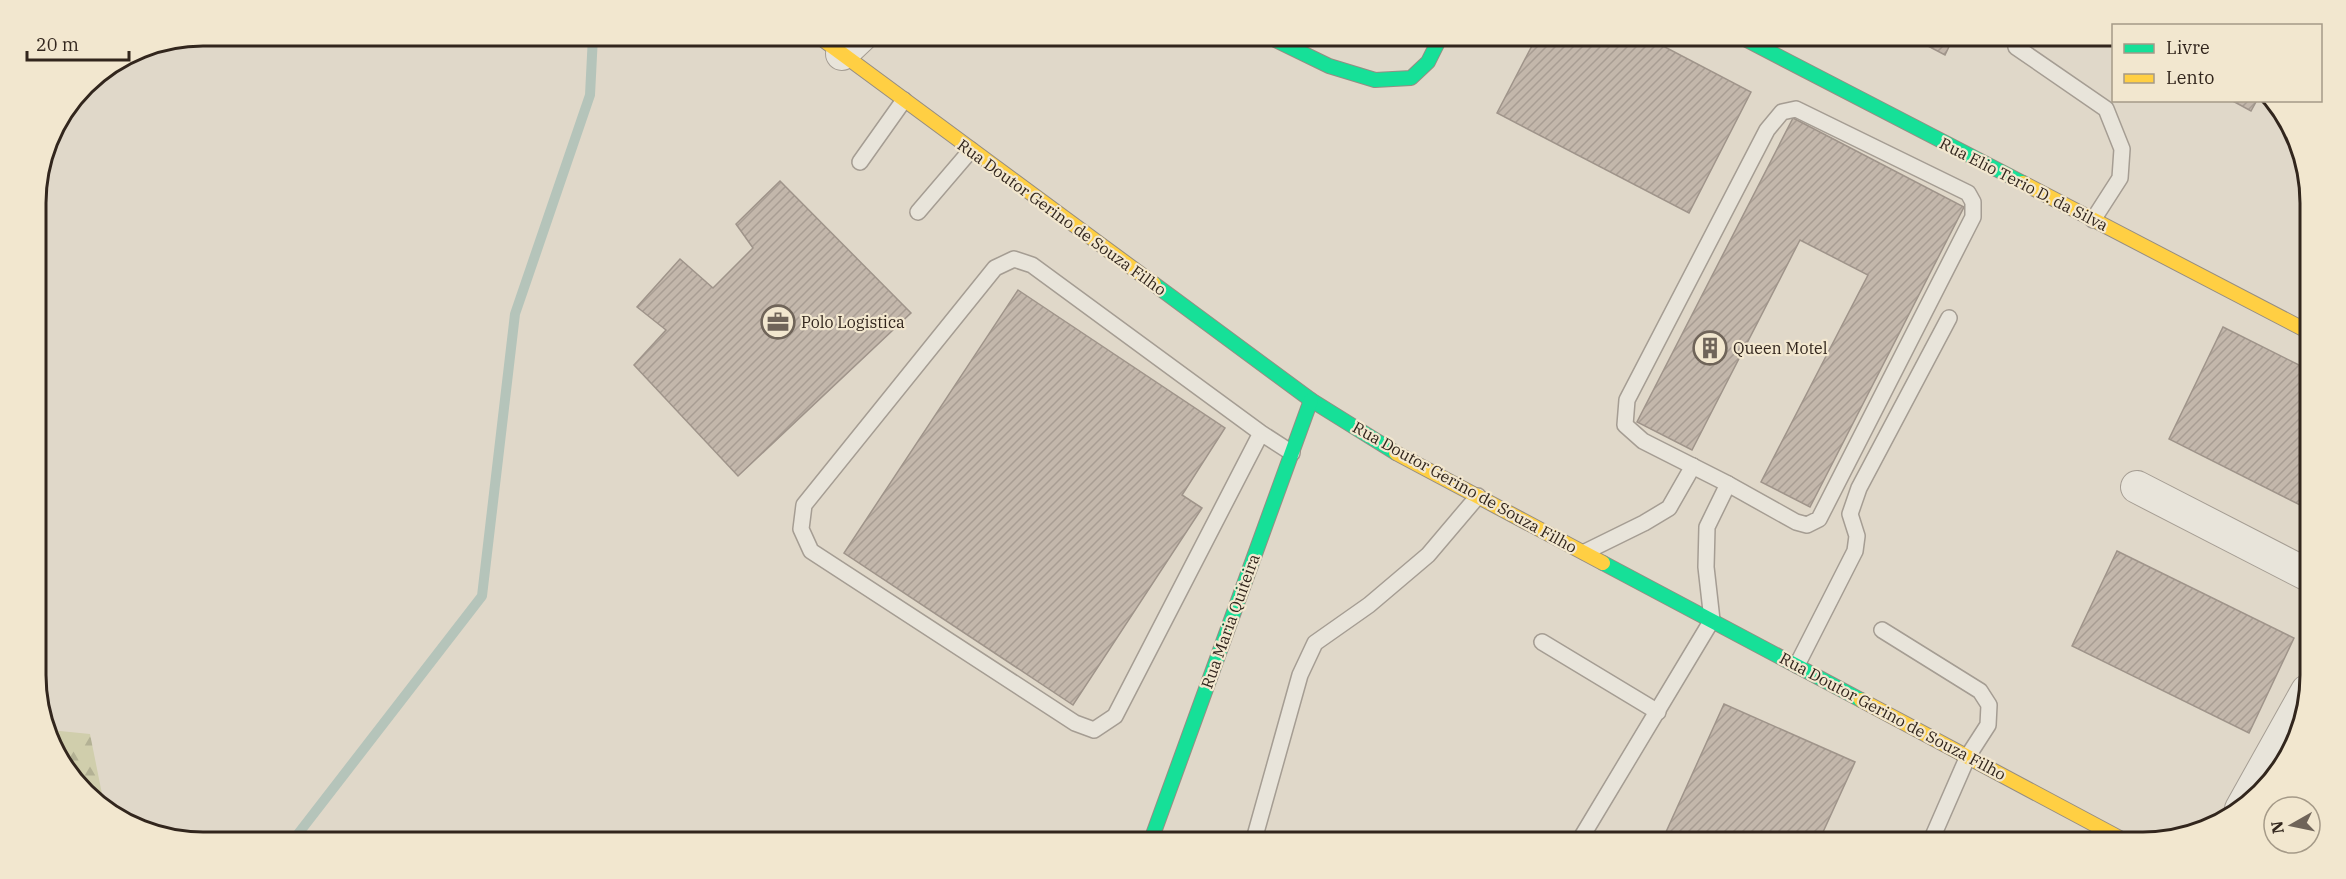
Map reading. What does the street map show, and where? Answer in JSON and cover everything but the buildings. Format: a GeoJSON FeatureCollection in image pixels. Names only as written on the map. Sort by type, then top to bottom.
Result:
{"type":"FeatureCollection","features":[{"type":"Feature","properties":{"kind":"main road"},"geometry":{"type":"LineString","coordinates":[[1289,46],[1329,66],[1375,80],[1411,78],[1428,62],[1436,46]]}},
{"type":"Feature","properties":{"kind":"main road","name":"Rua Elio Terio D. da Silva"},"geometry":{"type":"LineString","coordinates":[[1759,46],[2300,327]]}},
{"type":"Feature","properties":{"kind":"main road","name":"Rua Doutor Gerino de Souza Filho"},"geometry":{"type":"LineString","coordinates":[[845,47],[904,99],[971,150],[1311,400],[1393,451],[2109,832]]}},
{"type":"Feature","properties":{"kind":"main road","name":"Rua Maria Quiteira"},"geometry":{"type":"LineString","coordinates":[[1154,832],[1311,400]]}},
{"type":"Feature","properties":{"kind":"street"},"geometry":{"type":"LineString","coordinates":[[2137,487],[2300,571]]}},
{"type":"Feature","properties":{"kind":"street"},"geometry":{"type":"LineString","coordinates":[[2255,784],[2294,714]]}},
{"type":"Feature","properties":{"kind":"lane"},"geometry":{"type":"LineString","coordinates":[[2016,47],[2106,108],[2122,149],[2120,178],[2093,220]]}},
{"type":"Feature","properties":{"kind":"lane"},"geometry":{"type":"LineString","coordinates":[[860,162],[904,99]]}},
{"type":"Feature","properties":{"kind":"lane"},"geometry":{"type":"LineString","coordinates":[[1796,109],[1968,193],[1973,201],[1973,217],[1819,519],[1807,525],[1796,522],[1693,466],[1643,441],[1625,424],[1627,400],[1767,130],[1782,112],[1796,109]]}},
{"type":"Feature","properties":{"kind":"lane"},"geometry":{"type":"LineString","coordinates":[[918,212],[971,150]]}},
{"type":"Feature","properties":{"kind":"lane"},"geometry":{"type":"LineString","coordinates":[[1261,434],[1115,716],[1094,730],[1075,723],[811,551],[801,529],[804,505],[995,268],[1014,259],[1032,265],[1261,434],[1292,453]]}},
{"type":"Feature","properties":{"kind":"lane"},"geometry":{"type":"LineString","coordinates":[[1797,665],[1855,551],[1857,536],[1850,514],[1859,488],[1949,318]]}},
{"type":"Feature","properties":{"kind":"lane"},"geometry":{"type":"LineString","coordinates":[[1585,552],[1669,508],[1693,466]]}},
{"type":"Feature","properties":{"kind":"lane"},"geometry":{"type":"LineString","coordinates":[[1585,832],[1712,620],[1706,567],[1707,527],[1728,484]]}},
{"type":"Feature","properties":{"kind":"lane"},"geometry":{"type":"LineString","coordinates":[[1256,832],[1300,675],[1315,643],[1369,605],[1428,555],[1478,496]]}},
{"type":"Feature","properties":{"kind":"lane"},"geometry":{"type":"LineString","coordinates":[[1882,630],[1980,692],[1989,705],[1988,725],[1968,756],[1935,832]]}},
{"type":"Feature","properties":{"kind":"lane"},"geometry":{"type":"LineString","coordinates":[[1542,642],[1658,712]]}},
{"type":"Feature","properties":{"kind":"green space"},"geometry":{"type":"Polygon","coordinates":[[[57,731],[90,734],[102,795],[73,763],[57,731]]]}},
{"type":"Feature","properties":{"kind":"waterway"},"geometry":{"type":"LineString","coordinates":[[300,832],[482,596],[515,314],[590,95],[592,47]]}},
{"type":"Feature","properties":{"kind":"traffic: fast"},"geometry":{"type":"LineString","coordinates":[[1289,46],[1329,66],[1375,80],[1411,78],[1428,62],[1436,46]]}},
{"type":"Feature","properties":{"kind":"traffic: fast"},"geometry":{"type":"LineString","coordinates":[[1759,46],[2023,183]]}},
{"type":"Feature","properties":{"kind":"traffic: fast"},"geometry":{"type":"LineString","coordinates":[[1154,284],[1311,400],[1396,453]]}},
{"type":"Feature","properties":{"kind":"traffic: fast"},"geometry":{"type":"LineString","coordinates":[[1154,832],[1311,400]]}},
{"type":"Feature","properties":{"kind":"traffic: fast"},"geometry":{"type":"LineString","coordinates":[[1603,563],[1861,700]]}},
{"type":"Feature","properties":{"kind":"traffic: slow"},"geometry":{"type":"LineString","coordinates":[[832,47],[1154,284]]}},
{"type":"Feature","properties":{"kind":"traffic: slow"},"geometry":{"type":"LineString","coordinates":[[2023,183],[2300,327]]}},
{"type":"Feature","properties":{"kind":"traffic: slow"},"geometry":{"type":"LineString","coordinates":[[1396,453],[1603,563]]}},
{"type":"Feature","properties":{"kind":"traffic: slow"},"geometry":{"type":"LineString","coordinates":[[1861,700],[2108,832]]}},
{"type":"Feature","properties":{"kind":"place","name":"Polo Logistica"},"geometry":{"type":"Point","coordinates":[778,322]}},
{"type":"Feature","properties":{"kind":"place","name":"Queen Motel"},"geometry":{"type":"Point","coordinates":[1710,348]}}]}
